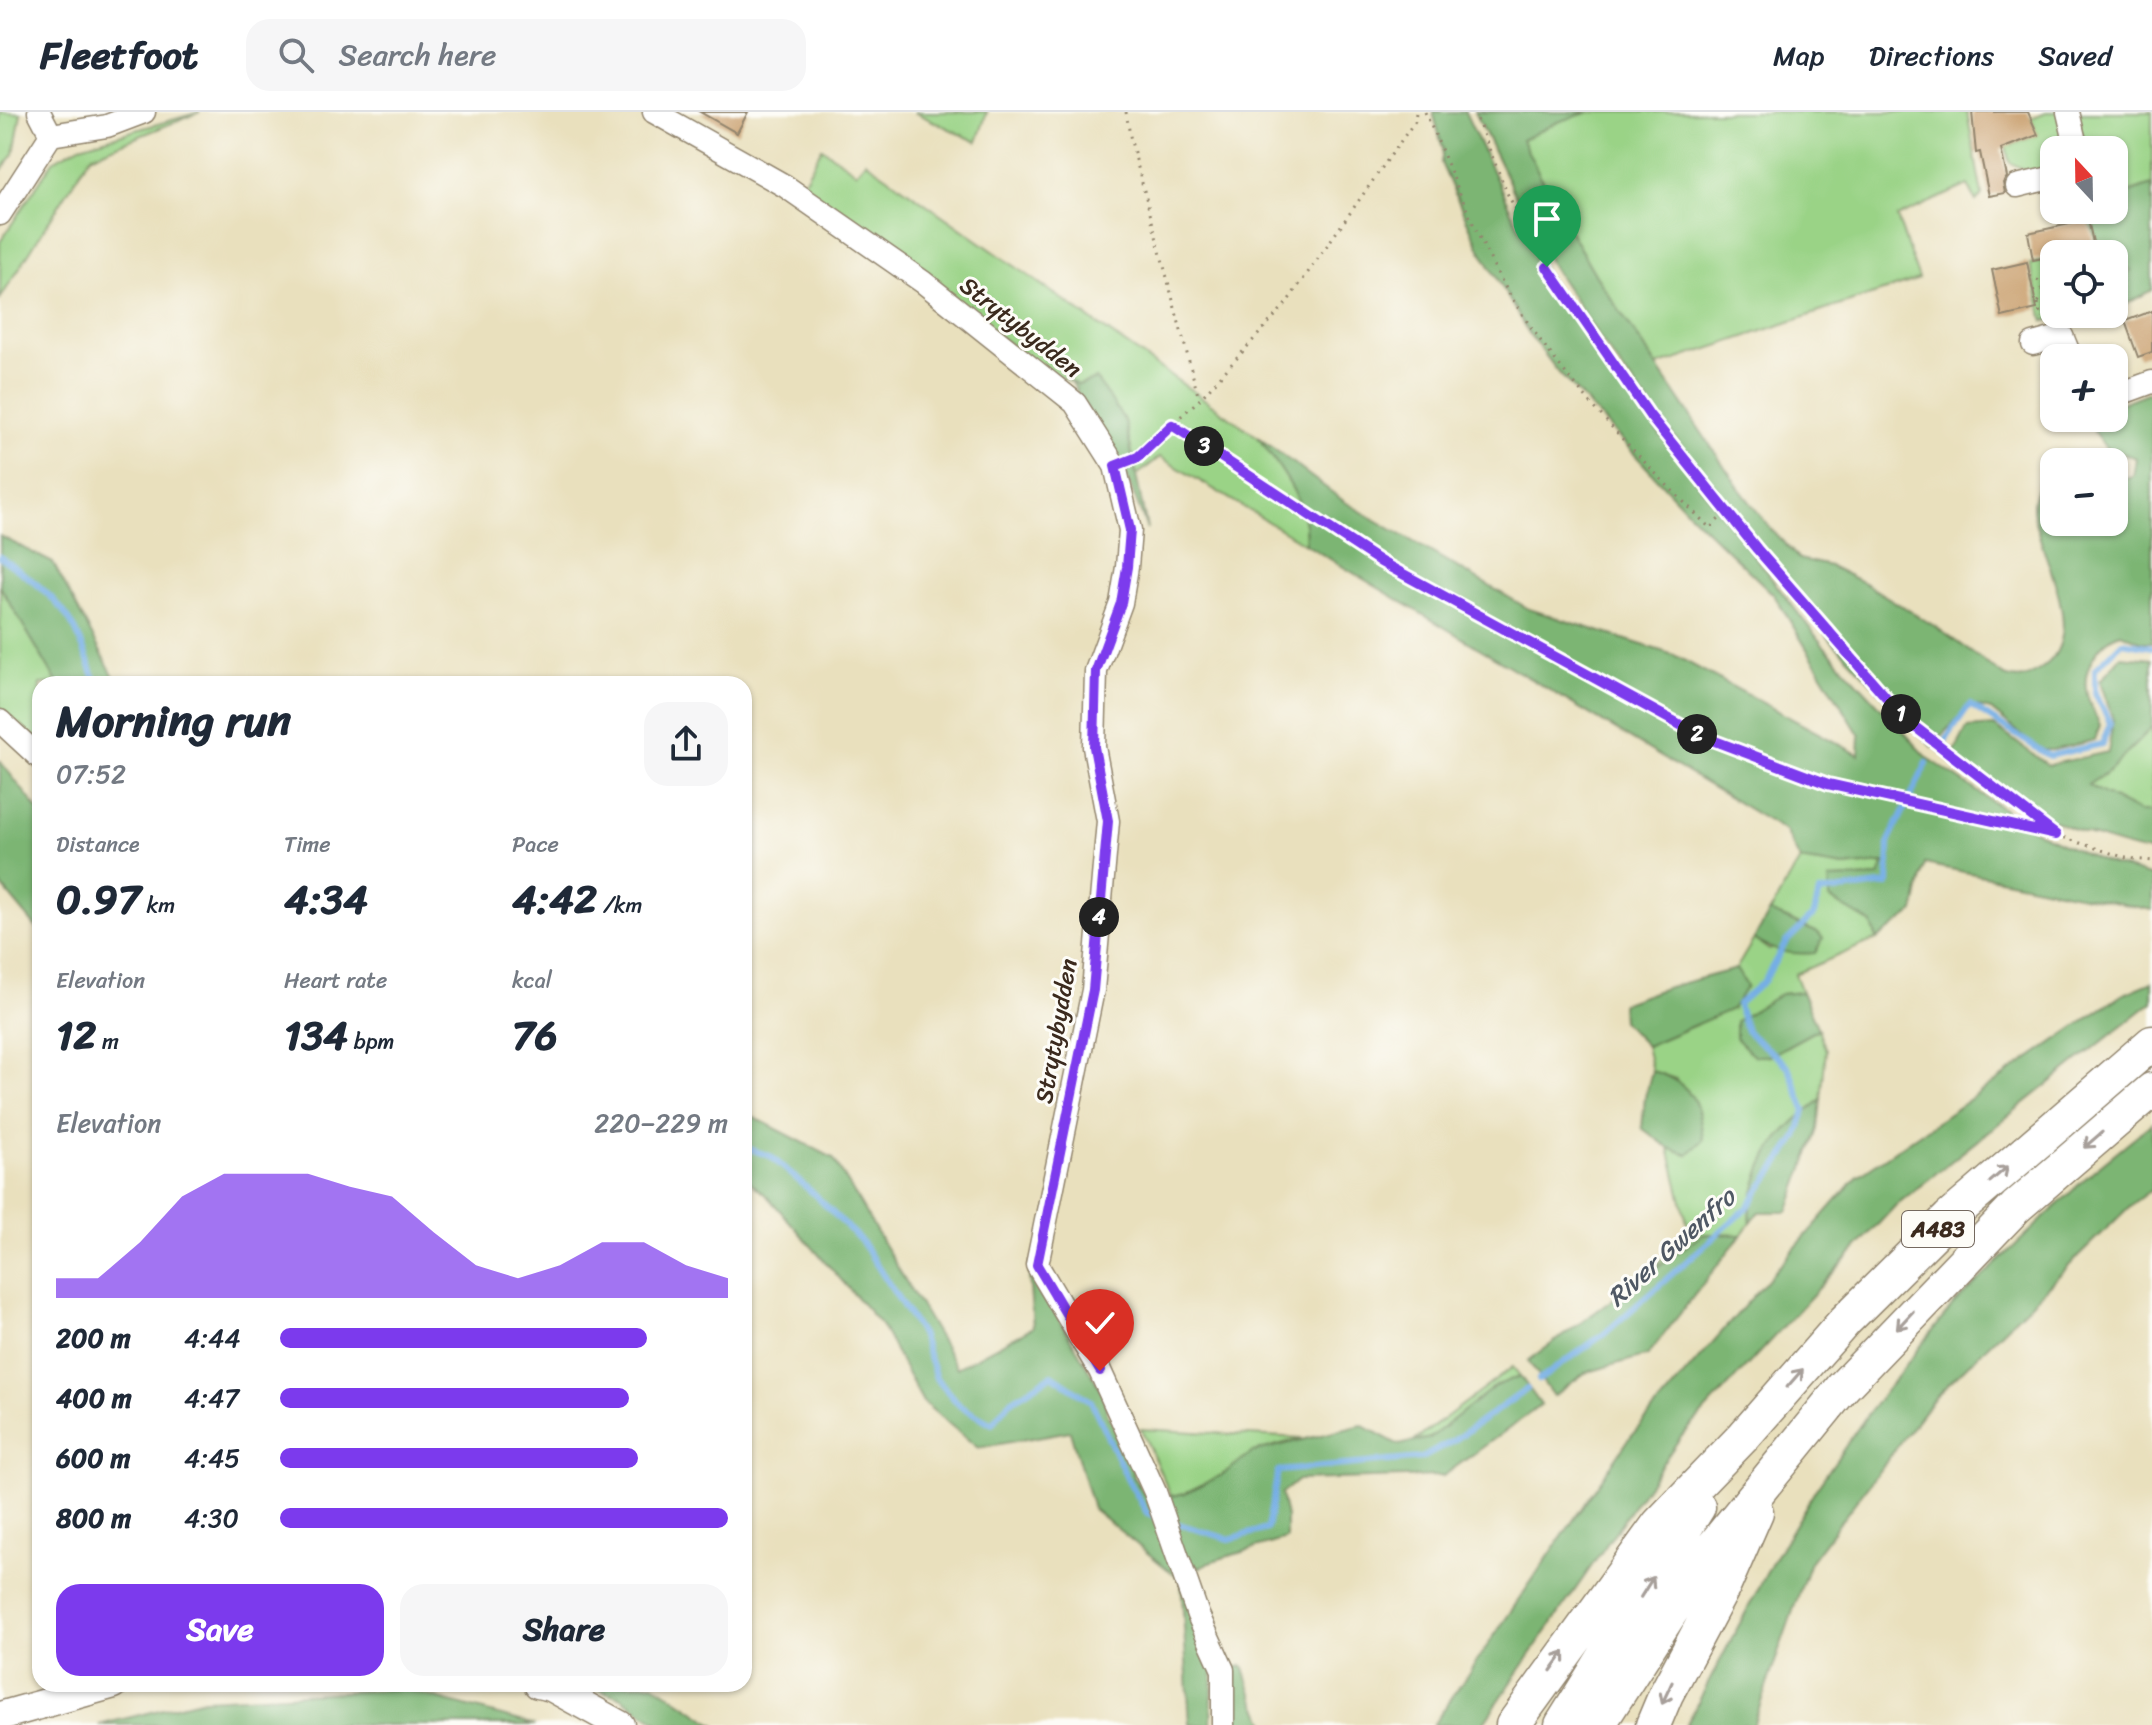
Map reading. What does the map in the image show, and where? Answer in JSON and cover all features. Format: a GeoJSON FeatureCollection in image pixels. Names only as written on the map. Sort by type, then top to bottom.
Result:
{"type":"FeatureCollection","features":[{"type":"Feature","properties":{"kind":"highway","name":"A483"},"geometry":{"type":"LineString","coordinates":[[1562,1725],[1744,1436],[1845,1321],[1949,1218],[2152,1043]]}},
{"type":"Feature","properties":{"kind":"highway","name":"A483"},"geometry":{"type":"LineString","coordinates":[[1598,1725],[1712,1548],[1843,1387],[2005,1219],[2152,1090]]}},
{"type":"Feature","properties":{"kind":"highway"},"geometry":{"type":"LineString","coordinates":[[1513,1725],[1659,1524],[1744,1436]]}},
{"type":"Feature","properties":{"kind":"highway","name":"A483"},"geometry":{"type":"LineString","coordinates":[[1653,1725],[1666,1694],[1725,1583],[1773,1471]]}},
{"type":"Feature","properties":{"kind":"main road"},"geometry":{"type":"LineString","coordinates":[[0,1716],[86,1692]]}},
{"type":"Feature","properties":{"kind":"main road"},"geometry":{"type":"LineString","coordinates":[[560,1692],[620,1725]]}},
{"type":"Feature","properties":{"kind":"street"},"geometry":{"type":"LineString","coordinates":[[39,112],[51,135]]}},
{"type":"Feature","properties":{"kind":"street"},"geometry":{"type":"LineString","coordinates":[[0,214],[51,135],[107,126],[144,112]]}},
{"type":"Feature","properties":{"kind":"street","name":"Strytybydden"},"geometry":{"type":"LineString","coordinates":[[654,112],[785,186],[923,282],[1075,403],[1115,466],[1130,530],[1121,603],[1096,671],[1094,747],[1108,821],[1093,990],[1037,1265],[1100,1371],[1164,1517],[1198,1615],[1223,1670],[1223,1725]]}},
{"type":"Feature","properties":{"kind":"street"},"geometry":{"type":"LineString","coordinates":[[2068,112],[2074,136]]}},
{"type":"Feature","properties":{"kind":"street"},"geometry":{"type":"LineString","coordinates":[[2017,186],[2040,180]]}},
{"type":"Feature","properties":{"kind":"street"},"geometry":{"type":"LineString","coordinates":[[2033,344],[2062,336],[2067,344]]}},
{"type":"Feature","properties":{"kind":"street"},"geometry":{"type":"LineString","coordinates":[[2128,391],[2152,382]]}},
{"type":"Feature","properties":{"kind":"street"},"geometry":{"type":"LineString","coordinates":[[0,721],[32,751]]}},
{"type":"Feature","properties":{"kind":"path"},"geometry":{"type":"LineString","coordinates":[[1126,112],[1199,400]]}},
{"type":"Feature","properties":{"kind":"path"},"geometry":{"type":"LineString","coordinates":[[1115,466],[1138,457],[1199,400],[1285,305],[1415,121],[1416,112]]}},
{"type":"Feature","properties":{"kind":"path"},"geometry":{"type":"LineString","coordinates":[[1425,112],[1510,294],[1546,347],[1600,411],[1710,528],[1727,512]]}},
{"type":"Feature","properties":{"kind":"path"},"geometry":{"type":"LineString","coordinates":[[1474,112],[1508,195],[1547,267],[1650,416],[1727,512],[1906,720],[2056,835]]}},
{"type":"Feature","properties":{"kind":"path"},"geometry":{"type":"LineString","coordinates":[[2030,276],[2040,281]]}},
{"type":"Feature","properties":{"kind":"path"},"geometry":{"type":"LineString","coordinates":[[2033,291],[2040,290]]}},
{"type":"Feature","properties":{"kind":"path"},"geometry":{"type":"LineString","coordinates":[[2036,305],[2040,300]]}},
{"type":"Feature","properties":{"kind":"path"},"geometry":{"type":"LineString","coordinates":[[1172,425],[1381,562],[1699,735],[1828,784],[2056,835],[2126,858],[2152,861]]}},
{"type":"Feature","properties":{"kind":"green space"},"geometry":{"type":"Polygon","coordinates":[[[0,112],[21,113],[14,154],[0,172],[0,112]]]}},
{"type":"Feature","properties":{"kind":"green space"},"geometry":{"type":"Polygon","coordinates":[[[200,112],[90,156],[0,299],[0,242],[53,161],[80,146],[200,112]]]}},
{"type":"Feature","properties":{"kind":"green space"},"geometry":{"type":"Polygon","coordinates":[[[914,112],[987,112],[977,142],[914,112]]]}},
{"type":"Feature","properties":{"kind":"green space"},"geometry":{"type":"Polygon","coordinates":[[[1433,112],[1465,112],[1536,259],[1569,310],[1604,362],[1823,645],[1928,758],[2039,833],[2101,861],[2152,877],[2152,910],[1925,864],[1914,912],[1877,939],[1871,923],[1830,899],[1829,879],[1879,877],[1884,863],[1844,867],[1800,860],[1785,831],[1305,544],[1303,515],[1292,487],[1258,437],[1345,502],[1529,609],[1674,655],[1859,755],[1860,736],[1774,595],[1690,514],[1559,373],[1529,334],[1481,251],[1441,163],[1443,149],[1433,112]]]}},
{"type":"Feature","properties":{"kind":"green space"},"geometry":{"type":"Polygon","coordinates":[[[1475,112],[1589,112],[1558,122],[1522,140],[1596,276],[1739,488],[1799,559],[1830,566],[1864,583],[1936,627],[2004,676],[2022,678],[2039,670],[2055,655],[2062,636],[2058,592],[2036,525],[2033,506],[2039,482],[2040,536],[2128,536],[2128,477],[2133,476],[2136,458],[2128,455],[2128,448],[2106,448],[2094,432],[2128,432],[2128,400],[2152,391],[2152,642],[2142,642],[2121,633],[2106,641],[2094,655],[2087,672],[2086,689],[2100,725],[2095,740],[2044,750],[1991,710],[1971,705],[1936,741],[1954,753],[1967,728],[1994,726],[2048,765],[2108,752],[2113,720],[2100,681],[2121,656],[2152,659],[2152,727],[2110,770],[2088,785],[2139,812],[2152,812],[2152,853],[2094,837],[2037,813],[1983,782],[1936,745],[1933,747],[1830,639],[1612,356],[1544,254],[1475,112]]]}},
{"type":"Feature","properties":{"kind":"green space"},"geometry":{"type":"Polygon","coordinates":[[[1507,112],[1967,112],[1982,195],[1976,201],[1968,185],[1897,217],[1919,279],[1657,366],[1596,276],[1507,112]]]}},
{"type":"Feature","properties":{"kind":"green space"},"geometry":{"type":"Polygon","coordinates":[[[2046,112],[2059,112],[2064,136],[2040,136],[2040,172],[2009,162],[2003,128],[2012,145],[2037,135],[2031,118],[2046,112]]]}},
{"type":"Feature","properties":{"kind":"green space"},"geometry":{"type":"Polygon","coordinates":[[[2077,112],[2152,112],[2152,185],[2128,193],[2128,136],[2081,136],[2077,112]]]}},
{"type":"Feature","properties":{"kind":"green space"},"geometry":{"type":"Polygon","coordinates":[[[822,148],[856,172],[865,161],[1258,437],[1292,487],[1303,515],[1305,544],[1160,457],[1137,475],[1125,421],[1078,385],[1041,368],[800,188],[822,148]]]}},
{"type":"Feature","properties":{"kind":"green space"},"geometry":{"type":"Polygon","coordinates":[[[2152,185],[2152,290],[2128,303],[2128,273],[2131,270],[2128,268],[2128,240],[2096,240],[2091,224],[2128,224],[2128,193],[2152,185]]]}},
{"type":"Feature","properties":{"kind":"green space"},"geometry":{"type":"Polygon","coordinates":[[[2040,262],[2040,305],[2030,264],[2040,262]]]}},
{"type":"Feature","properties":{"kind":"green space"},"geometry":{"type":"Polygon","coordinates":[[[1096,379],[1125,421],[1147,529],[1127,477],[1071,381],[1078,385],[1096,379]]]}},
{"type":"Feature","properties":{"kind":"green space"},"geometry":{"type":"Polygon","coordinates":[[[0,536],[53,563],[114,676],[53,676],[0,586],[0,536]]]}},
{"type":"Feature","properties":{"kind":"green space"},"geometry":{"type":"Polygon","coordinates":[[[0,586],[53,676],[32,676],[32,743],[0,711],[0,586]]]}},
{"type":"Feature","properties":{"kind":"green space"},"geometry":{"type":"Polygon","coordinates":[[[2152,727],[2152,812],[2139,812],[2087,785],[2110,770],[2152,727]]]}},
{"type":"Feature","properties":{"kind":"green space"},"geometry":{"type":"Polygon","coordinates":[[[0,761],[32,802],[32,922],[0,884],[0,761]]]}},
{"type":"Feature","properties":{"kind":"green space"},"geometry":{"type":"Polygon","coordinates":[[[1800,860],[1844,867],[1885,863],[1879,877],[1830,879],[1831,899],[1871,923],[1877,939],[1795,974],[1802,992],[1781,994],[1769,1056],[1818,1029],[1826,1050],[1821,1100],[1786,1130],[1769,1153],[1757,1180],[1750,1210],[1751,1222],[1741,1235],[1703,1234],[1648,1273],[1689,1231],[1669,1148],[1688,1154],[1676,1079],[1652,1071],[1646,1046],[1696,1025],[1747,986],[1736,969],[1754,939],[1769,950],[1818,933],[1770,912],[1800,860]]]}},
{"type":"Feature","properties":{"kind":"green space"},"geometry":{"type":"Polygon","coordinates":[[[1770,912],[1818,933],[1823,938],[1815,953],[1783,952],[1754,939],[1770,912]]]}},
{"type":"Feature","properties":{"kind":"green space"},"geometry":{"type":"Polygon","coordinates":[[[1736,969],[1747,986],[1732,1009],[1646,1046],[1622,1021],[1621,1004],[1665,988],[1736,969]]]}},
{"type":"Feature","properties":{"kind":"green space"},"geometry":{"type":"Polygon","coordinates":[[[2152,982],[2152,1002],[1896,1205],[1680,1438],[1482,1725],[1433,1725],[1631,1436],[1858,1176],[2122,995],[2152,982]]]}},
{"type":"Feature","properties":{"kind":"green space"},"geometry":{"type":"Polygon","coordinates":[[[1802,992],[1818,1029],[1769,1056],[1754,1056],[1736,1038],[1736,1021],[1781,994],[1802,992]]]}},
{"type":"Feature","properties":{"kind":"green space"},"geometry":{"type":"Polygon","coordinates":[[[1652,1071],[1676,1081],[1696,1104],[1703,1140],[1688,1154],[1669,1148],[1642,1128],[1645,1097],[1652,1071]]]}},
{"type":"Feature","properties":{"kind":"green space"},"geometry":{"type":"Polygon","coordinates":[[[1821,1100],[1818,1129],[1788,1212],[1759,1212],[1751,1222],[1750,1210],[1757,1180],[1769,1153],[1786,1130],[1821,1100]]]}},
{"type":"Feature","properties":{"kind":"green space"},"geometry":{"type":"Polygon","coordinates":[[[752,1116],[833,1158],[957,1368],[1033,1327],[1029,1275],[1039,1285],[1102,1392],[1108,1416],[1131,1449],[1133,1476],[1149,1501],[1185,1493],[1222,1475],[1253,1452],[1362,1425],[1399,1445],[1430,1438],[1495,1386],[1520,1376],[1541,1405],[1443,1476],[1298,1480],[1281,1494],[1286,1517],[1286,1539],[1209,1562],[1199,1568],[1187,1560],[1213,1672],[1211,1725],[1190,1725],[1181,1580],[1093,1509],[1070,1431],[978,1448],[923,1402],[881,1325],[768,1197],[752,1184],[752,1116]]]}},
{"type":"Feature","properties":{"kind":"green space"},"geometry":{"type":"Polygon","coordinates":[[[2152,1123],[2152,1189],[2133,1203],[1935,1397],[1810,1562],[1753,1725],[1686,1725],[1774,1559],[1816,1489],[1869,1412],[1953,1305],[2093,1171],[2152,1123]]]}},
{"type":"Feature","properties":{"kind":"green space"},"geometry":{"type":"Polygon","coordinates":[[[1703,1234],[1741,1235],[1648,1355],[1585,1373],[1553,1396],[1528,1361],[1703,1234]]]}},
{"type":"Feature","properties":{"kind":"green space"},"geometry":{"type":"Polygon","coordinates":[[[1513,1367],[1520,1376],[1495,1386],[1430,1438],[1413,1442],[1513,1367]]]}},
{"type":"Feature","properties":{"kind":"green space"},"geometry":{"type":"Polygon","coordinates":[[[1141,1429],[1302,1438],[1253,1452],[1222,1475],[1185,1493],[1171,1496],[1141,1429]]]}},
{"type":"Feature","properties":{"kind":"green space"},"geometry":{"type":"Polygon","coordinates":[[[1243,1666],[1267,1725],[1231,1725],[1230,1669],[1243,1666]]]}},
{"type":"Feature","properties":{"kind":"green space"},"geometry":{"type":"Polygon","coordinates":[[[414,1692],[535,1725],[99,1725],[204,1699],[414,1692]]]}},
{"type":"Feature","properties":{"kind":"green space"},"geometry":{"type":"Polygon","coordinates":[[[606,1692],[666,1692],[715,1725],[661,1725],[620,1697],[606,1692]]]}},
{"type":"Feature","properties":{"kind":"building"},"geometry":{"type":"Polygon","coordinates":[[[700,112],[748,112],[737,133],[700,112]]]}},
{"type":"Feature","properties":{"kind":"building"},"geometry":{"type":"Polygon","coordinates":[[[1972,112],[2028,112],[2038,135],[2001,149],[2007,177],[2003,183],[2005,193],[1989,196],[1980,152],[1976,153],[1972,112]]]}},
{"type":"Feature","properties":{"kind":"building"},"geometry":{"type":"Polygon","coordinates":[[[2070,224],[2089,224],[2092,240],[2040,240],[2040,259],[2033,260],[2028,233],[2070,224]]]}},
{"type":"Feature","properties":{"kind":"building"},"geometry":{"type":"Polygon","coordinates":[[[2027,262],[2037,309],[2002,317],[1992,270],[2027,262]]]}},
{"type":"Feature","properties":{"kind":"building"},"geometry":{"type":"Polygon","coordinates":[[[2152,311],[2152,352],[2138,357],[2128,328],[2128,320],[2152,311]]]}},
{"type":"Feature","properties":{"kind":"waterway","name":"River Gwenfro"},"geometry":{"type":"LineString","coordinates":[[0,557],[33,581],[69,619],[94,676]]}},
{"type":"Feature","properties":{"kind":"waterway","name":"River Gwenfro"},"geometry":{"type":"LineString","coordinates":[[1940,748],[1970,705],[2049,756],[2102,744],[2110,723],[2095,693],[2095,669],[2122,642],[2152,647]]}},
{"type":"Feature","properties":{"kind":"waterway","name":"River Gwenfro"},"geometry":{"type":"LineString","coordinates":[[1539,1380],[1604,1334],[1747,1208],[1797,1137],[1805,1110],[1788,1066],[1746,1031],[1738,1004],[1764,981],[1786,942],[1814,915],[1819,893],[1888,884],[1889,841],[1927,763]]}},
{"type":"Feature","properties":{"kind":"waterway","name":"River Gwenfro"},"geometry":{"type":"LineString","coordinates":[[752,1150],[770,1156],[862,1242],[921,1334],[936,1378],[960,1406],[992,1424],[1008,1403],[1052,1375],[1091,1401],[1147,1513],[1157,1517]]}},
{"type":"Feature","properties":{"kind":"waterway","name":"River Gwenfro"},"geometry":{"type":"LineString","coordinates":[[1172,1522],[1229,1539],[1267,1529],[1278,1471],[1422,1458],[1453,1441],[1527,1389]]}},
{"type":"Feature","properties":{"kind":"route"},"geometry":{"type":"LineString","coordinates":[[1100,1371],[1037,1265],[1093,990],[1108,821],[1094,747],[1096,671],[1121,603],[1130,530],[1115,466],[1138,457],[1172,425],[1381,562],[1699,735],[1828,784],[2056,835],[1906,720],[1757,549],[1650,416],[1547,267]]}}]}
